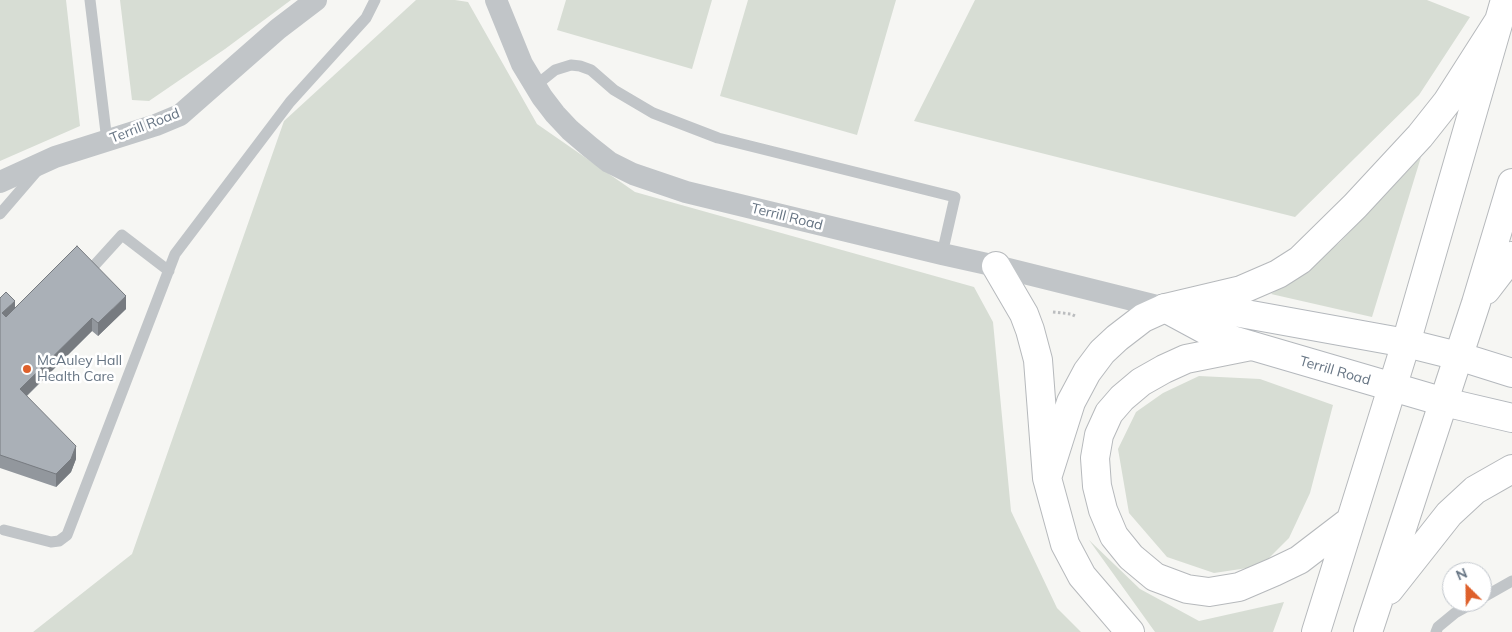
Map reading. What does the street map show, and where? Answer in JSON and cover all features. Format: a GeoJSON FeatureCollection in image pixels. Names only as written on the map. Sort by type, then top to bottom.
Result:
{"type":"FeatureCollection","features":[{"type":"Feature","properties":{"kind":"main road"},"geometry":{"type":"LineString","coordinates":[[1047,478],[1071,402],[1087,372],[1102,352],[1116,338],[1143,318],[1165,308],[1241,290],[1278,274],[1300,260],[1355,206],[1420,136],[1448,102],[1503,9]]}},
{"type":"Feature","properties":{"kind":"main road"},"geometry":{"type":"LineString","coordinates":[[1316,632],[1406,343],[1503,9]]}},
{"type":"Feature","properties":{"kind":"main road"},"geometry":{"type":"LineString","coordinates":[[1368,632],[1476,303],[1512,183]]}},
{"type":"Feature","properties":{"kind":"main road"},"geometry":{"type":"LineString","coordinates":[[1476,303],[1512,256]]}},
{"type":"Feature","properties":{"kind":"main road"},"geometry":{"type":"LineString","coordinates":[[996,266],[1024,314],[1038,360],[1047,478],[1065,544],[1082,576],[1130,632]]}},
{"type":"Feature","properties":{"kind":"main road","name":"Terrill Road"},"geometry":{"type":"LineString","coordinates":[[1165,308],[1218,309],[1406,343],[1458,356],[1512,373]]}},
{"type":"Feature","properties":{"kind":"main road","name":"Terrill Road"},"geometry":{"type":"LineString","coordinates":[[1165,308],[1215,335],[1444,402],[1512,418]]}},
{"type":"Feature","properties":{"kind":"main road"},"geometry":{"type":"LineString","coordinates":[[1251,346],[1186,359],[1164,369],[1141,382],[1122,398],[1110,413],[1099,435],[1095,458],[1097,486],[1103,510],[1114,536],[1131,558],[1156,577],[1187,589],[1209,592],[1238,587],[1268,576],[1299,560],[1350,521]]}},
{"type":"Feature","properties":{"kind":"main road"},"geometry":{"type":"LineString","coordinates":[[1377,605],[1449,514],[1476,490],[1512,469]]}},
{"type":"Feature","properties":{"kind":"street","name":"Terrill Road"},"geometry":{"type":"LineString","coordinates":[[0,182],[44,162],[156,125],[180,115],[278,29],[316,0]]}},
{"type":"Feature","properties":{"kind":"street","name":"Terrill Road"},"geometry":{"type":"LineString","coordinates":[[496,0],[522,64],[546,103],[570,130],[609,162],[633,174],[686,192],[1165,308]]}},
{"type":"Feature","properties":{"kind":"lane"},"geometry":{"type":"LineString","coordinates":[[90,0],[107,140]]}},
{"type":"Feature","properties":{"kind":"lane"},"geometry":{"type":"LineString","coordinates":[[4,530],[51,542],[59,541],[66,535],[175,254],[290,102],[366,18],[375,0]]}},
{"type":"Feature","properties":{"kind":"lane"},"geometry":{"type":"LineString","coordinates":[[535,86],[555,70],[571,65],[580,66],[591,70],[614,90],[653,113],[718,138],[955,197],[942,254]]}},
{"type":"Feature","properties":{"kind":"lane"},"geometry":{"type":"LineString","coordinates":[[0,214],[44,162]]}},
{"type":"Feature","properties":{"kind":"lane"},"geometry":{"type":"LineString","coordinates":[[92,268],[122,235],[169,270]]}},
{"type":"Feature","properties":{"kind":"lane"},"geometry":{"type":"LineString","coordinates":[[1492,592],[1512,581]]}},
{"type":"Feature","properties":{"kind":"lane"},"geometry":{"type":"LineString","coordinates":[[1436,632],[1438,627],[1457,612]]}},
{"type":"Feature","properties":{"kind":"path"},"geometry":{"type":"LineString","coordinates":[[1052,312],[1063,312],[1077,317]]}},
{"type":"Feature","properties":{"kind":"shaded area"},"geometry":{"type":"Polygon","coordinates":[[[0,0],[66,0],[80,126],[0,161],[0,0]]]}},
{"type":"Feature","properties":{"kind":"shaded area"},"geometry":{"type":"Polygon","coordinates":[[[120,0],[291,0],[225,49],[149,101],[132,100],[120,0]]]}},
{"type":"Feature","properties":{"kind":"shaded area"},"geometry":{"type":"Polygon","coordinates":[[[416,0],[468,2],[537,124],[635,192],[974,287],[993,322],[1011,511],[1057,608],[1081,632],[33,632],[132,554],[284,121],[416,0]]]}},
{"type":"Feature","properties":{"kind":"shaded area"},"geometry":{"type":"Polygon","coordinates":[[[566,0],[712,0],[692,69],[557,30],[566,0]]]}},
{"type":"Feature","properties":{"kind":"shaded area"},"geometry":{"type":"Polygon","coordinates":[[[748,0],[896,0],[857,135],[720,96],[748,0]]]}},
{"type":"Feature","properties":{"kind":"shaded area"},"geometry":{"type":"Polygon","coordinates":[[[975,0],[1427,0],[1470,17],[1419,95],[1295,217],[914,121],[975,0]]]}},
{"type":"Feature","properties":{"kind":"shaded area"},"geometry":{"type":"Polygon","coordinates":[[[1421,157],[1372,317],[1271,294],[1339,243],[1421,157]]]}},
{"type":"Feature","properties":{"kind":"shaded area"},"geometry":{"type":"Polygon","coordinates":[[[1199,376],[1260,379],[1333,405],[1310,493],[1289,538],[1261,566],[1214,573],[1167,557],[1129,513],[1118,449],[1136,412],[1163,393],[1199,376]]]}},
{"type":"Feature","properties":{"kind":"shaded area"},"geometry":{"type":"Polygon","coordinates":[[[1089,540],[1140,589],[1199,621],[1284,602],[1273,632],[1155,632],[1089,540]]]}},
{"type":"Feature","properties":{"kind":"building","name":"McAuley Hall Health Care"},"geometry":{"type":"Polygon","coordinates":[[[77,246],[126,296],[98,323],[92,318],[20,389],[76,446],[71,459],[56,474],[0,455],[0,298],[6,292],[15,301],[2,313],[6,317],[77,246]]]}},
{"type":"Feature","properties":{"kind":"place","name":"McAuley Hall Health Care"},"geometry":{"type":"Point","coordinates":[27,369]}}]}
